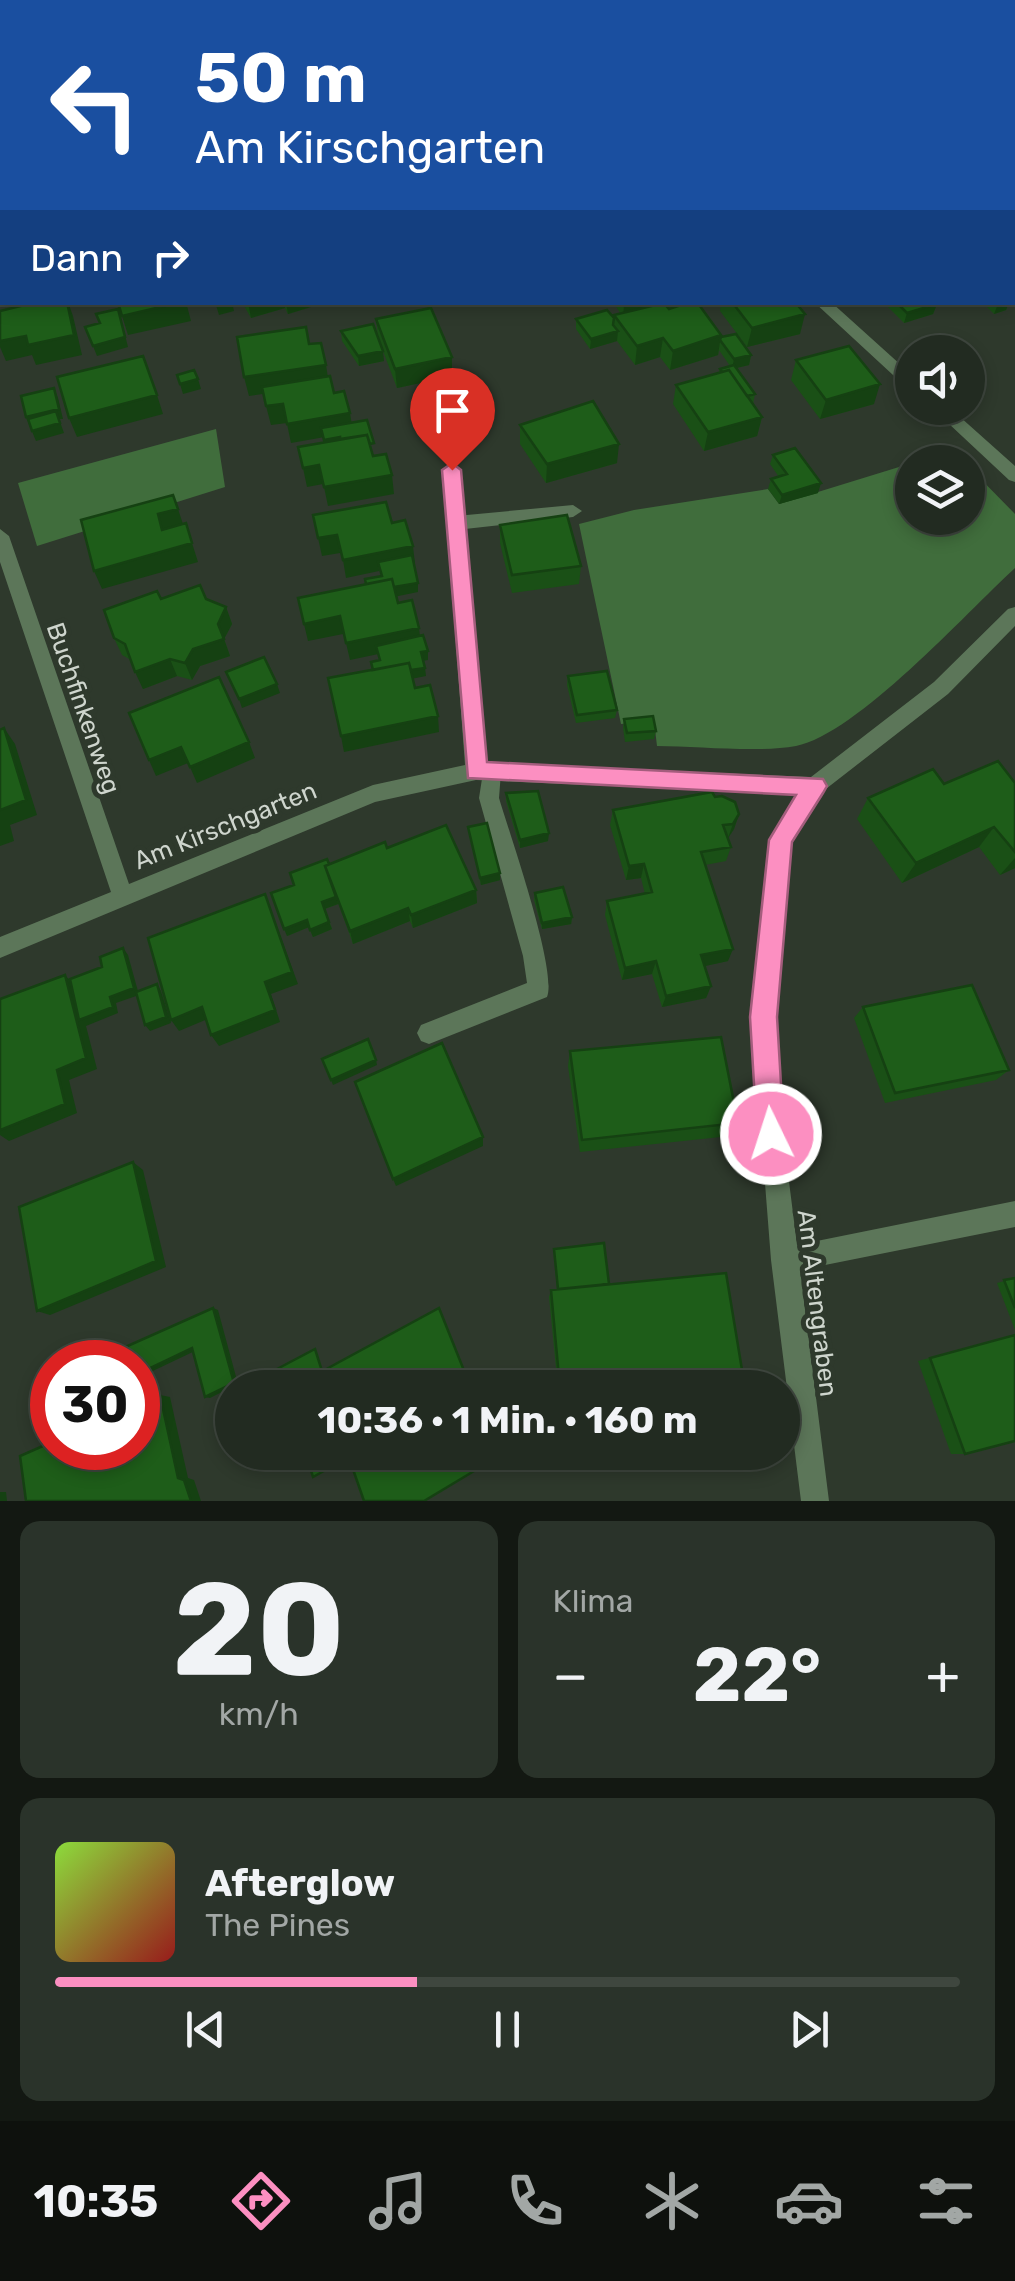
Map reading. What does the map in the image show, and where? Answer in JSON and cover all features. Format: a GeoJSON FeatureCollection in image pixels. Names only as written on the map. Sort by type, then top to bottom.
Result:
{"type":"FeatureCollection","features":[{"type":"Feature","properties":{"kind":"street"},"geometry":{"type":"LineString","coordinates":[[0,319],[62,305]]}},
{"type":"Feature","properties":{"kind":"street"},"geometry":{"type":"LineString","coordinates":[[825,305],[895,368]]}},
{"type":"Feature","properties":{"kind":"street"},"geometry":{"type":"LineString","coordinates":[[959,425],[1015,476]]}},
{"type":"Feature","properties":{"kind":"street"},"geometry":{"type":"LineString","coordinates":[[429,1033],[539,989],[534,956],[484,771],[452,470]]}},
{"type":"Feature","properties":{"kind":"street"},"geometry":{"type":"LineString","coordinates":[[456,523],[573,511]]}},
{"type":"Feature","properties":{"kind":"street","name":"Buchfinkenweg"},"geometry":{"type":"LineString","coordinates":[[0,536],[123,897]]}},
{"type":"Feature","properties":{"kind":"street","name":"Am Altengraben"},"geometry":{"type":"LineString","coordinates":[[816,1501],[784,1260],[764,1017],[780,840],[815,786],[941,688],[1015,614]]}},
{"type":"Feature","properties":{"kind":"street","name":"Am Kirschgarten"},"geometry":{"type":"LineString","coordinates":[[0,948],[374,794],[484,771],[815,786]]}},
{"type":"Feature","properties":{"kind":"street"},"geometry":{"type":"LineString","coordinates":[[784,1260],[1015,1214]]}},
{"type":"Feature","properties":{"kind":"green space"},"geometry":{"type":"Polygon","coordinates":[[[216,429],[225,487],[37,546],[18,483],[216,429]]]}},
{"type":"Feature","properties":{"kind":"green space"},"geometry":{"type":"Polygon","coordinates":[[[895,468],[895,535],[985,535],[985,483],[1015,514],[1015,568],[910,669],[821,737],[781,748],[657,746],[654,721],[621,724],[579,524],[634,510],[768,489],[779,504],[895,468]]]}},
{"type":"Feature","properties":{"kind":"building"},"geometry":{"type":"Polygon","coordinates":[[[25,305],[68,305],[74,335],[28,345],[26,336],[0,341],[0,311],[25,305]]]}},
{"type":"Feature","properties":{"kind":"building"},"geometry":{"type":"Polygon","coordinates":[[[119,305],[169,305],[122,316],[119,305]]]}},
{"type":"Feature","properties":{"kind":"building"},"geometry":{"type":"Polygon","coordinates":[[[656,305],[669,309],[699,305],[721,335],[673,351],[663,338],[637,346],[614,315],[656,305]]]}},
{"type":"Feature","properties":{"kind":"building"},"geometry":{"type":"Polygon","coordinates":[[[734,305],[798,305],[805,314],[752,328],[734,305]]]}},
{"type":"Feature","properties":{"kind":"building"},"geometry":{"type":"Polygon","coordinates":[[[899,305],[934,305],[907,313],[899,305]]]}},
{"type":"Feature","properties":{"kind":"building"},"geometry":{"type":"Polygon","coordinates":[[[431,308],[452,357],[395,369],[376,319],[431,308]]]}},
{"type":"Feature","properties":{"kind":"building"},"geometry":{"type":"Polygon","coordinates":[[[118,309],[125,337],[93,346],[85,327],[100,323],[96,314],[118,309]]]}},
{"type":"Feature","properties":{"kind":"building"},"geometry":{"type":"Polygon","coordinates":[[[607,310],[618,331],[591,339],[576,319],[607,310]]]}},
{"type":"Feature","properties":{"kind":"building"},"geometry":{"type":"Polygon","coordinates":[[[373,324],[383,351],[358,356],[341,331],[373,324]]]}},
{"type":"Feature","properties":{"kind":"building"},"geometry":{"type":"Polygon","coordinates":[[[306,327],[309,344],[321,343],[326,365],[244,377],[237,337],[306,327]]]}},
{"type":"Feature","properties":{"kind":"building"},"geometry":{"type":"Polygon","coordinates":[[[736,334],[751,355],[734,359],[720,340],[736,334]]]}},
{"type":"Feature","properties":{"kind":"building"},"geometry":{"type":"Polygon","coordinates":[[[849,346],[880,384],[826,400],[796,360],[849,346]]]}},
{"type":"Feature","properties":{"kind":"building"},"geometry":{"type":"Polygon","coordinates":[[[143,356],[157,395],[69,418],[57,377],[143,356]]]}},
{"type":"Feature","properties":{"kind":"building"},"geometry":{"type":"Polygon","coordinates":[[[734,365],[755,394],[747,396],[729,370],[720,369],[734,365]]]}},
{"type":"Feature","properties":{"kind":"building"},"geometry":{"type":"Polygon","coordinates":[[[194,370],[198,379],[180,384],[177,375],[194,370]]]}},
{"type":"Feature","properties":{"kind":"building"},"geometry":{"type":"Polygon","coordinates":[[[729,370],[762,417],[708,432],[676,385],[729,370]]]}},
{"type":"Feature","properties":{"kind":"building"},"geometry":{"type":"Polygon","coordinates":[[[330,376],[334,393],[344,391],[350,413],[287,424],[283,404],[266,406],[262,387],[330,376]]]}},
{"type":"Feature","properties":{"kind":"building"},"geometry":{"type":"Polygon","coordinates":[[[54,388],[59,409],[26,417],[21,396],[54,388]]]}},
{"type":"Feature","properties":{"kind":"building"},"geometry":{"type":"Polygon","coordinates":[[[593,401],[619,444],[547,464],[520,425],[593,401]]]}},
{"type":"Feature","properties":{"kind":"building"},"geometry":{"type":"Polygon","coordinates":[[[56,411],[60,423],[32,431],[28,419],[56,411]]]}},
{"type":"Feature","properties":{"kind":"building"},"geometry":{"type":"Polygon","coordinates":[[[367,420],[374,443],[370,444],[367,435],[324,440],[321,428],[367,420]]]}},
{"type":"Feature","properties":{"kind":"building"},"geometry":{"type":"Polygon","coordinates":[[[367,435],[373,456],[386,454],[392,475],[324,487],[319,465],[303,468],[298,447],[367,435]]]}},
{"type":"Feature","properties":{"kind":"building"},"geometry":{"type":"Polygon","coordinates":[[[795,448],[821,483],[782,495],[771,479],[787,474],[773,455],[795,448]]]}},
{"type":"Feature","properties":{"kind":"building"},"geometry":{"type":"Polygon","coordinates":[[[173,495],[178,509],[158,514],[162,530],[186,523],[192,543],[94,571],[81,520],[173,495]]]}},
{"type":"Feature","properties":{"kind":"building"},"geometry":{"type":"Polygon","coordinates":[[[386,502],[392,523],[405,520],[413,546],[343,560],[337,535],[318,538],[313,515],[386,502]]]}},
{"type":"Feature","properties":{"kind":"building"},"geometry":{"type":"Polygon","coordinates":[[[567,515],[581,566],[512,575],[500,525],[567,515]]]}},
{"type":"Feature","properties":{"kind":"building"},"geometry":{"type":"Polygon","coordinates":[[[412,555],[418,583],[394,587],[392,579],[366,584],[365,579],[382,576],[378,562],[412,555]]]}},
{"type":"Feature","properties":{"kind":"building"},"geometry":{"type":"Polygon","coordinates":[[[392,579],[398,603],[412,600],[419,628],[346,643],[340,616],[304,624],[298,598],[392,579]]]}},
{"type":"Feature","properties":{"kind":"building"},"geometry":{"type":"Polygon","coordinates":[[[200,585],[206,599],[226,607],[218,624],[224,639],[193,649],[185,663],[170,659],[135,672],[125,644],[114,638],[104,610],[157,591],[161,599],[200,585]]]}},
{"type":"Feature","properties":{"kind":"building"},"geometry":{"type":"Polygon","coordinates":[[[423,635],[428,651],[421,652],[425,668],[411,670],[409,663],[373,670],[371,662],[380,660],[376,646],[423,635]]]}},
{"type":"Feature","properties":{"kind":"building"},"geometry":{"type":"Polygon","coordinates":[[[264,657],[277,684],[239,699],[226,672],[264,657]]]}},
{"type":"Feature","properties":{"kind":"building"},"geometry":{"type":"Polygon","coordinates":[[[409,663],[415,688],[430,685],[438,716],[341,736],[328,678],[409,663]]]}},
{"type":"Feature","properties":{"kind":"building"},"geometry":{"type":"Polygon","coordinates":[[[607,671],[617,710],[577,715],[568,676],[607,671]]]}},
{"type":"Feature","properties":{"kind":"building"},"geometry":{"type":"Polygon","coordinates":[[[219,677],[249,742],[190,767],[181,747],[149,760],[129,713],[219,677]]]}},
{"type":"Feature","properties":{"kind":"building"},"geometry":{"type":"Polygon","coordinates":[[[653,716],[656,731],[627,733],[624,719],[653,716]]]}},
{"type":"Feature","properties":{"kind":"building"},"geometry":{"type":"Polygon","coordinates":[[[4,728],[26,800],[0,810],[0,730],[4,728]]]}},
{"type":"Feature","properties":{"kind":"building"},"geometry":{"type":"Polygon","coordinates":[[[998,761],[1015,783],[1015,852],[994,827],[916,863],[868,798],[933,769],[944,784],[998,761]]]}},
{"type":"Feature","properties":{"kind":"building"},"geometry":{"type":"Polygon","coordinates":[[[538,791],[549,833],[520,840],[506,793],[538,791]]]}},
{"type":"Feature","properties":{"kind":"building"},"geometry":{"type":"Polygon","coordinates":[[[712,792],[715,797],[735,802],[739,814],[733,824],[723,825],[731,847],[701,852],[733,949],[701,955],[711,986],[666,996],[656,961],[625,968],[607,901],[652,892],[644,864],[629,866],[613,810],[712,792]]]}},
{"type":"Feature","properties":{"kind":"building"},"geometry":{"type":"Polygon","coordinates":[[[487,823],[500,873],[480,878],[468,827],[487,823]]]}},
{"type":"Feature","properties":{"kind":"building"},"geometry":{"type":"Polygon","coordinates":[[[446,825],[476,890],[411,915],[408,908],[350,931],[325,866],[385,842],[387,848],[446,825]]]}},
{"type":"Feature","properties":{"kind":"building"},"geometry":{"type":"Polygon","coordinates":[[[327,859],[329,864],[325,866],[336,897],[322,902],[329,922],[310,930],[307,920],[284,929],[271,893],[294,885],[290,873],[327,859]]]}},
{"type":"Feature","properties":{"kind":"building"},"geometry":{"type":"Polygon","coordinates":[[[563,887],[572,917],[542,923],[535,893],[563,887]]]}},
{"type":"Feature","properties":{"kind":"building"},"geometry":{"type":"Polygon","coordinates":[[[265,894],[292,972],[265,982],[275,1010],[211,1035],[202,1007],[171,1020],[148,938],[265,894]]]}},
{"type":"Feature","properties":{"kind":"building"},"geometry":{"type":"Polygon","coordinates":[[[123,948],[134,988],[110,997],[113,1007],[79,1020],[70,979],[102,967],[100,957],[123,948]]]}},
{"type":"Feature","properties":{"kind":"building"},"geometry":{"type":"Polygon","coordinates":[[[65,975],[86,1058],[57,1070],[65,1104],[0,1130],[0,999],[65,975]]]}},
{"type":"Feature","properties":{"kind":"building"},"geometry":{"type":"Polygon","coordinates":[[[157,984],[166,1017],[145,1025],[136,992],[157,984]]]}},
{"type":"Feature","properties":{"kind":"building"},"geometry":{"type":"Polygon","coordinates":[[[972,985],[1009,1070],[895,1093],[863,1007],[972,985]]]}},
{"type":"Feature","properties":{"kind":"building"},"geometry":{"type":"Polygon","coordinates":[[[721,1037],[738,1123],[582,1140],[570,1051],[721,1037]]]}},
{"type":"Feature","properties":{"kind":"building"},"geometry":{"type":"Polygon","coordinates":[[[368,1039],[376,1060],[331,1080],[322,1059],[368,1039]]]}},
{"type":"Feature","properties":{"kind":"building"},"geometry":{"type":"Polygon","coordinates":[[[442,1043],[483,1137],[393,1179],[355,1082],[442,1043]]]}},
{"type":"Feature","properties":{"kind":"building"},"geometry":{"type":"Polygon","coordinates":[[[133,1162],[156,1261],[37,1311],[19,1207],[133,1162]]]}},
{"type":"Feature","properties":{"kind":"building"},"geometry":{"type":"Polygon","coordinates":[[[604,1243],[609,1284],[558,1289],[554,1249],[604,1243]]]}},
{"type":"Feature","properties":{"kind":"building"},"geometry":{"type":"Polygon","coordinates":[[[726,1273],[742,1370],[558,1370],[551,1290],[726,1273]]]}},
{"type":"Feature","properties":{"kind":"building"},"geometry":{"type":"Polygon","coordinates":[[[1015,1278],[1015,1308],[1004,1280],[1015,1278]]]}},
{"type":"Feature","properties":{"kind":"building"},"geometry":{"type":"Polygon","coordinates":[[[213,1308],[230,1370],[215,1370],[215,1392],[205,1397],[192,1348],[160,1363],[160,1340],[141,1340],[213,1308]]]}},
{"type":"Feature","properties":{"kind":"building"},"geometry":{"type":"Polygon","coordinates":[[[439,1308],[464,1370],[325,1370],[439,1308]]]}},
{"type":"Feature","properties":{"kind":"building"},"geometry":{"type":"Polygon","coordinates":[[[1015,1335],[1015,1441],[965,1454],[930,1358],[1015,1335]]]}},
{"type":"Feature","properties":{"kind":"building"},"geometry":{"type":"Polygon","coordinates":[[[315,1349],[322,1370],[277,1370],[315,1349]]]}},
{"type":"Feature","properties":{"kind":"building"},"geometry":{"type":"Polygon","coordinates":[[[160,1395],[178,1478],[184,1480],[191,1501],[26,1501],[20,1456],[30,1452],[30,1470],[160,1470],[160,1395]]]}},
{"type":"Feature","properties":{"kind":"building"},"geometry":{"type":"Polygon","coordinates":[[[353,1470],[476,1470],[424,1501],[364,1501],[353,1470]]]}},
{"type":"Feature","properties":{"kind":"route"},"geometry":{"type":"LineString","coordinates":[[452,470],[476,771],[815,786],[780,840],[764,1017],[771,1134]]}}]}
